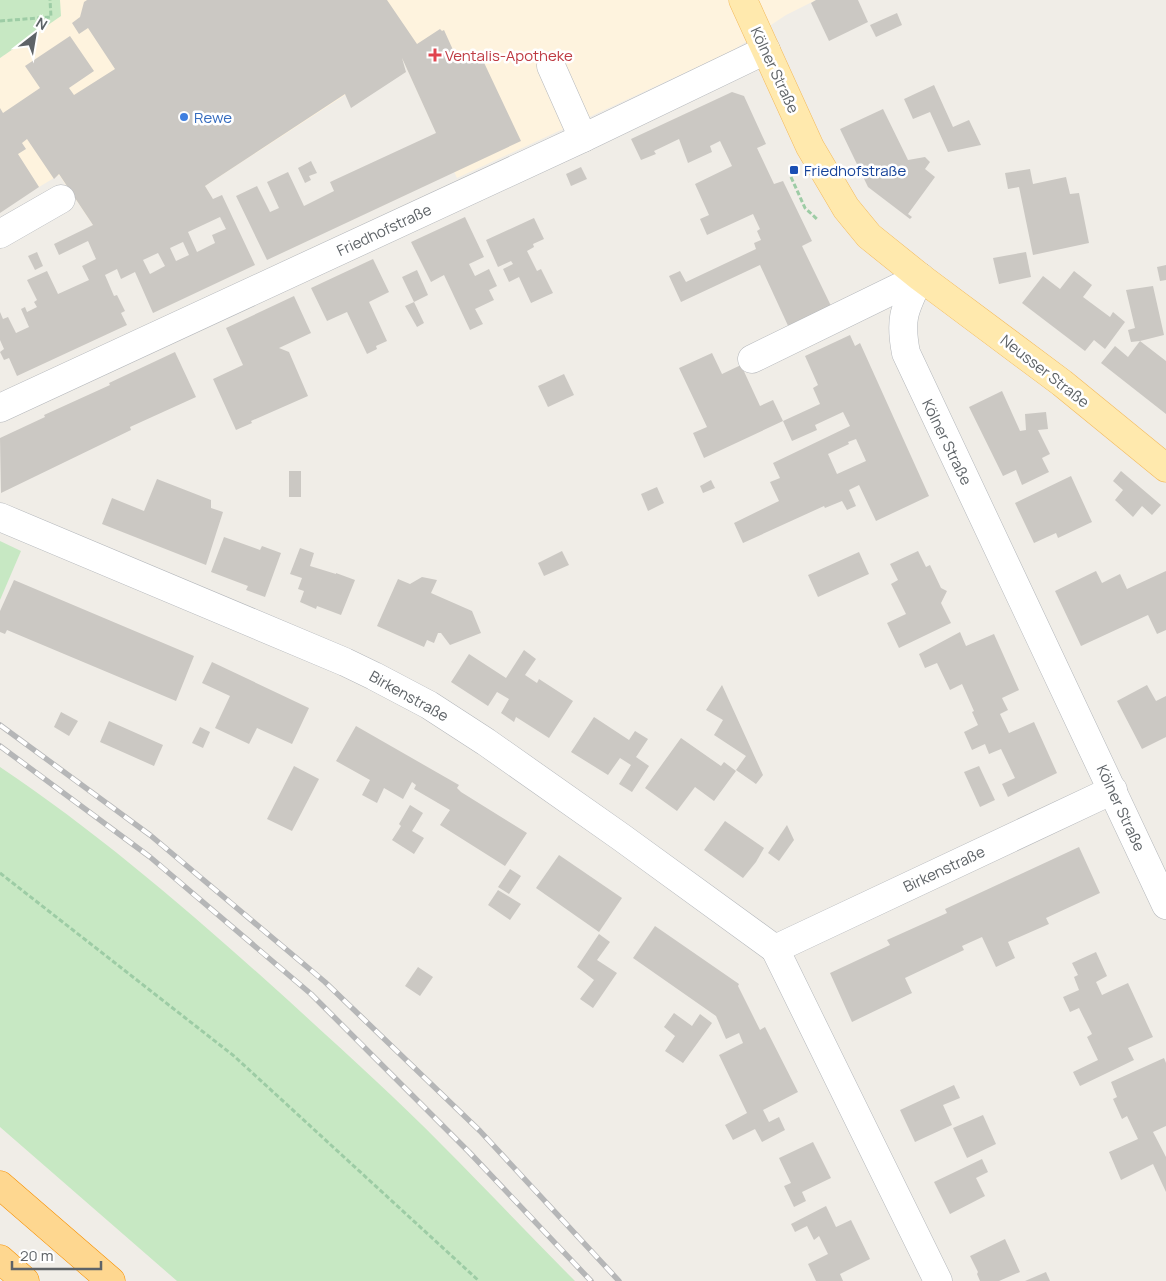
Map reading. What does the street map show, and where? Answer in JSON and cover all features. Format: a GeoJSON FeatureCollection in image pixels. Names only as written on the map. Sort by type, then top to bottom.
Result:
{"type":"FeatureCollection","features":[{"type":"Feature","properties":{"kind":"highway"},"geometry":{"type":"LineString","coordinates":[[0,1185],[111,1281]]}},
{"type":"Feature","properties":{"kind":"highway"},"geometry":{"type":"LineString","coordinates":[[0,1259],[25,1281]]}},
{"type":"Feature","properties":{"kind":"main road","name":"Kölner Straße"},"geometry":{"type":"LineString","coordinates":[[743,0],[810,147],[846,208],[878,245],[920,278]]}},
{"type":"Feature","properties":{"kind":"main road","name":"Neusser Straße"},"geometry":{"type":"LineString","coordinates":[[920,278],[1062,382],[1166,468]]}},
{"type":"Feature","properties":{"kind":"street","name":"Friedhofstraße"},"geometry":{"type":"LineString","coordinates":[[2,404],[583,138],[766,50]]}},
{"type":"Feature","properties":{"kind":"street"},"geometry":{"type":"LineString","coordinates":[[551,66],[583,138]]}},
{"type":"Feature","properties":{"kind":"street"},"geometry":{"type":"LineString","coordinates":[[0,234],[61,199]]}},
{"type":"Feature","properties":{"kind":"street"},"geometry":{"type":"LineString","coordinates":[[752,359],[920,278]]}},
{"type":"Feature","properties":{"kind":"street","name":"Kölner Straße"},"geometry":{"type":"LineString","coordinates":[[920,278],[904,310],[902,332],[906,352],[1166,905]]}},
{"type":"Feature","properties":{"kind":"street","name":"Birkenstraße"},"geometry":{"type":"LineString","coordinates":[[0,517],[345,662],[409,694],[486,742],[621,837],[775,950],[938,1281]]}},
{"type":"Feature","properties":{"kind":"street","name":"Birkenstraße"},"geometry":{"type":"LineString","coordinates":[[775,950],[1113,790]]}},
{"type":"Feature","properties":{"kind":"path"},"geometry":{"type":"LineString","coordinates":[[0,21],[50,17],[50,0]]}},
{"type":"Feature","properties":{"kind":"path"},"geometry":{"type":"LineString","coordinates":[[0,873],[234,1056],[479,1281]]}},
{"type":"Feature","properties":{"kind":"shaded area"},"geometry":{"type":"Polygon","coordinates":[[[60,0],[816,0],[786,15],[732,51],[457,178],[402,58],[205,186],[213,199],[93,225],[59,175],[39,187],[0,128],[0,58],[60,16],[60,0]]]}},
{"type":"Feature","properties":{"kind":"green space"},"geometry":{"type":"Polygon","coordinates":[[[0,0],[60,0],[61,16],[0,58],[0,0]]]}},
{"type":"Feature","properties":{"kind":"green space"},"geometry":{"type":"Polygon","coordinates":[[[0,541],[21,551],[0,600],[0,541]]]}},
{"type":"Feature","properties":{"kind":"green space"},"geometry":{"type":"Polygon","coordinates":[[[0,767],[112,849],[254,970],[405,1108],[575,1281],[177,1281],[0,1127],[0,767]]]}},
{"type":"Feature","properties":{"kind":"building"},"geometry":{"type":"Polygon","coordinates":[[[87,0],[387,0],[417,44],[440,29],[444,30],[458,61],[479,52],[521,141],[267,260],[236,196],[257,186],[270,212],[279,208],[267,182],[288,172],[304,206],[334,191],[330,182],[436,133],[402,58],[406,72],[351,108],[345,94],[205,186],[213,199],[222,195],[255,265],[153,313],[135,272],[121,279],[117,269],[105,275],[114,296],[117,295],[125,311],[121,313],[127,325],[17,376],[9,358],[4,360],[0,352],[4,349],[0,340],[0,312],[3,319],[8,317],[16,333],[29,327],[21,309],[25,307],[27,312],[37,307],[34,302],[37,300],[27,280],[47,271],[58,294],[89,280],[82,266],[96,259],[88,241],[59,255],[54,244],[93,225],[59,174],[54,179],[27,139],[22,143],[26,149],[18,154],[39,187],[0,213],[0,108],[3,113],[40,88],[25,66],[70,36],[94,71],[69,88],[74,95],[115,69],[88,28],[79,34],[72,23],[80,17],[84,2],[87,0]],[[220,217],[188,232],[197,252],[215,243],[212,235],[226,229],[220,217]],[[183,242],[170,248],[176,261],[189,255],[183,242]],[[158,253],[143,260],[150,274],[165,266],[158,253]]]}},
{"type":"Feature","properties":{"kind":"building"},"geometry":{"type":"Polygon","coordinates":[[[816,0],[858,0],[868,22],[829,41],[811,3],[816,0]]]}},
{"type":"Feature","properties":{"kind":"building"},"geometry":{"type":"Polygon","coordinates":[[[897,13],[902,25],[876,37],[870,25],[897,13]]]}},
{"type":"Feature","properties":{"kind":"building"},"geometry":{"type":"Polygon","coordinates":[[[934,85],[953,127],[969,120],[981,145],[948,152],[930,112],[913,119],[904,99],[934,85]]]}},
{"type":"Feature","properties":{"kind":"building"},"geometry":{"type":"Polygon","coordinates":[[[732,92],[744,96],[766,144],[757,148],[774,184],[783,181],[812,241],[802,246],[833,310],[790,330],[760,265],[681,302],[669,276],[680,271],[686,282],[756,249],[754,243],[761,240],[757,231],[760,229],[753,214],[707,235],[700,219],[709,215],[695,184],[732,166],[720,141],[710,146],[712,152],[688,163],[679,139],[654,151],[656,154],[641,160],[631,139],[732,92]]]}},
{"type":"Feature","properties":{"kind":"building"},"geometry":{"type":"Polygon","coordinates":[[[883,109],[908,160],[925,157],[930,162],[925,169],[935,177],[908,214],[912,217],[910,219],[868,187],[840,129],[883,109]]]}},
{"type":"Feature","properties":{"kind":"building"},"geometry":{"type":"Polygon","coordinates":[[[311,161],[317,173],[309,176],[311,180],[305,183],[298,168],[311,161]]]}},
{"type":"Feature","properties":{"kind":"building"},"geometry":{"type":"Polygon","coordinates":[[[581,167],[587,179],[571,186],[566,174],[581,167]]]}},
{"type":"Feature","properties":{"kind":"building"},"geometry":{"type":"Polygon","coordinates":[[[1030,169],[1033,184],[1066,177],[1070,194],[1079,193],[1089,243],[1033,255],[1019,187],[1008,189],[1005,173],[1030,169]]]}},
{"type":"Feature","properties":{"kind":"building"},"geometry":{"type":"Polygon","coordinates":[[[465,217],[484,257],[469,264],[475,276],[489,269],[497,286],[489,290],[494,300],[475,309],[483,324],[470,330],[444,275],[431,282],[411,242],[465,217]]]}},
{"type":"Feature","properties":{"kind":"building"},"geometry":{"type":"Polygon","coordinates":[[[534,218],[544,239],[533,244],[534,247],[527,251],[537,271],[541,269],[553,293],[531,303],[519,277],[509,282],[503,269],[513,264],[511,261],[498,267],[486,240],[534,218]]]}},
{"type":"Feature","properties":{"kind":"building"},"geometry":{"type":"Polygon","coordinates":[[[37,252],[43,266],[35,270],[28,256],[37,252]]]}},
{"type":"Feature","properties":{"kind":"building"},"geometry":{"type":"Polygon","coordinates":[[[1026,252],[1031,277],[999,284],[993,258],[1026,252]]]}},
{"type":"Feature","properties":{"kind":"building"},"geometry":{"type":"Polygon","coordinates":[[[373,259],[389,292],[369,302],[387,341],[376,346],[377,349],[367,354],[347,312],[327,321],[311,288],[373,259]]]}},
{"type":"Feature","properties":{"kind":"building"},"geometry":{"type":"Polygon","coordinates":[[[1166,265],[1166,280],[1160,281],[1157,267],[1166,265]]]}},
{"type":"Feature","properties":{"kind":"building"},"geometry":{"type":"Polygon","coordinates":[[[417,270],[428,295],[414,302],[402,277],[417,270]]]}},
{"type":"Feature","properties":{"kind":"building"},"geometry":{"type":"Polygon","coordinates":[[[1074,271],[1092,285],[1083,297],[1110,317],[1113,312],[1125,322],[1105,349],[1094,340],[1085,351],[1022,303],[1043,276],[1060,289],[1074,271]]]}},
{"type":"Feature","properties":{"kind":"building"},"geometry":{"type":"Polygon","coordinates":[[[1153,286],[1164,335],[1131,342],[1128,330],[1135,328],[1126,290],[1153,286]]]}},
{"type":"Feature","properties":{"kind":"building"},"geometry":{"type":"Polygon","coordinates":[[[294,296],[311,333],[279,348],[289,352],[308,396],[251,421],[252,423],[236,430],[213,379],[243,365],[226,328],[294,296]]]}},
{"type":"Feature","properties":{"kind":"building"},"geometry":{"type":"Polygon","coordinates":[[[414,302],[424,323],[417,327],[405,306],[414,302]]]}},
{"type":"Feature","properties":{"kind":"building"},"geometry":{"type":"Polygon","coordinates":[[[850,335],[855,346],[860,343],[929,496],[876,521],[859,485],[849,490],[856,506],[847,510],[842,501],[825,508],[824,506],[743,543],[734,523],[779,501],[770,482],[780,478],[773,463],[850,426],[843,412],[815,425],[817,430],[792,441],[783,421],[820,404],[813,388],[818,385],[805,356],[850,335]],[[856,439],[828,454],[837,474],[866,461],[856,439]]]}},
{"type":"Feature","properties":{"kind":"building"},"geometry":{"type":"Polygon","coordinates":[[[1140,341],[1166,361],[1166,414],[1101,363],[1115,346],[1128,357],[1140,341]]]}},
{"type":"Feature","properties":{"kind":"building"},"geometry":{"type":"Polygon","coordinates":[[[175,352],[196,397],[130,427],[131,430],[1,493],[0,438],[175,352]]]}},
{"type":"Feature","properties":{"kind":"building"},"geometry":{"type":"Polygon","coordinates":[[[712,353],[722,374],[741,365],[760,406],[773,400],[783,421],[704,458],[693,433],[707,427],[679,368],[712,353]]]}},
{"type":"Feature","properties":{"kind":"building"},"geometry":{"type":"Polygon","coordinates":[[[564,374],[574,395],[548,407],[538,386],[564,374]]]}},
{"type":"Feature","properties":{"kind":"building"},"geometry":{"type":"Polygon","coordinates":[[[1002,391],[1020,431],[1026,430],[1025,414],[1046,412],[1048,429],[1038,430],[1050,454],[1042,458],[1049,472],[1022,485],[1016,470],[1003,476],[969,407],[1002,391]]]}},
{"type":"Feature","properties":{"kind":"building"},"geometry":{"type":"Polygon","coordinates":[[[289,471],[301,471],[301,497],[289,497],[289,471]]]}},
{"type":"Feature","properties":{"kind":"building"},"geometry":{"type":"Polygon","coordinates":[[[1121,471],[1161,505],[1152,515],[1142,506],[1133,517],[1115,500],[1123,490],[1113,481],[1121,471]]]}},
{"type":"Feature","properties":{"kind":"building"},"geometry":{"type":"Polygon","coordinates":[[[1071,476],[1092,522],[1058,538],[1056,533],[1034,543],[1015,503],[1071,476]]]}},
{"type":"Feature","properties":{"kind":"building"},"geometry":{"type":"Polygon","coordinates":[[[157,479],[211,500],[211,508],[223,512],[206,565],[102,524],[112,498],[144,511],[157,479]]]}},
{"type":"Feature","properties":{"kind":"building"},"geometry":{"type":"Polygon","coordinates":[[[711,480],[715,488],[703,493],[700,486],[711,480]]]}},
{"type":"Feature","properties":{"kind":"building"},"geometry":{"type":"Polygon","coordinates":[[[657,487],[664,503],[648,511],[641,494],[657,487]]]}},
{"type":"Feature","properties":{"kind":"building"},"geometry":{"type":"Polygon","coordinates":[[[224,537],[260,550],[262,546],[281,553],[265,597],[246,590],[248,586],[211,572],[224,537]]]}},
{"type":"Feature","properties":{"kind":"building"},"geometry":{"type":"Polygon","coordinates":[[[300,548],[314,553],[310,566],[355,580],[341,615],[317,606],[316,609],[300,602],[304,591],[298,589],[302,578],[290,574],[300,548]]]}},
{"type":"Feature","properties":{"kind":"building"},"geometry":{"type":"Polygon","coordinates":[[[562,551],[569,565],[544,576],[538,563],[562,551]]]}},
{"type":"Feature","properties":{"kind":"building"},"geometry":{"type":"Polygon","coordinates":[[[918,551],[926,567],[930,565],[941,588],[947,591],[941,603],[951,623],[899,648],[887,623],[906,614],[891,584],[898,580],[890,564],[918,551]]]}},
{"type":"Feature","properties":{"kind":"building"},"geometry":{"type":"Polygon","coordinates":[[[859,552],[869,574],[818,597],[808,575],[859,552]]]}},
{"type":"Feature","properties":{"kind":"building"},"geometry":{"type":"Polygon","coordinates":[[[1096,571],[1102,583],[1120,574],[1127,589],[1166,571],[1166,630],[1157,634],[1148,615],[1081,646],[1055,591],[1096,571]]]}},
{"type":"Feature","properties":{"kind":"building"},"geometry":{"type":"Polygon","coordinates":[[[422,577],[437,580],[431,593],[472,611],[481,633],[450,645],[441,633],[438,633],[434,643],[427,640],[424,647],[377,626],[398,579],[410,584],[422,577]]]}},
{"type":"Feature","properties":{"kind":"building"},"geometry":{"type":"Polygon","coordinates":[[[14,580],[194,656],[176,701],[7,630],[5,634],[0,632],[0,611],[14,580]]]}},
{"type":"Feature","properties":{"kind":"building"},"geometry":{"type":"Polygon","coordinates":[[[960,632],[966,646],[994,634],[1019,690],[1002,698],[1008,710],[1000,714],[1009,733],[1034,722],[1057,773],[1008,797],[1002,784],[1015,778],[1001,749],[989,754],[985,744],[972,750],[964,732],[978,725],[962,684],[950,690],[937,663],[925,668],[919,654],[960,632]]]}},
{"type":"Feature","properties":{"kind":"building"},"geometry":{"type":"Polygon","coordinates":[[[524,650],[536,659],[525,675],[537,683],[539,679],[573,701],[549,738],[516,717],[514,722],[501,713],[509,699],[497,692],[488,706],[451,682],[469,654],[506,678],[524,650]]]}},
{"type":"Feature","properties":{"kind":"building"},"geometry":{"type":"Polygon","coordinates":[[[212,662],[309,708],[292,744],[257,728],[249,744],[215,728],[230,696],[202,683],[212,662]]]}},
{"type":"Feature","properties":{"kind":"building"},"geometry":{"type":"Polygon","coordinates":[[[722,685],[763,775],[756,784],[736,770],[746,756],[714,735],[723,720],[706,710],[722,685]]]}},
{"type":"Feature","properties":{"kind":"building"},"geometry":{"type":"Polygon","coordinates":[[[1147,685],[1156,701],[1166,696],[1166,737],[1142,749],[1117,701],[1147,685]]]}},
{"type":"Feature","properties":{"kind":"building"},"geometry":{"type":"Polygon","coordinates":[[[61,712],[78,721],[69,736],[54,727],[61,712]]]}},
{"type":"Feature","properties":{"kind":"building"},"geometry":{"type":"Polygon","coordinates":[[[594,717],[629,740],[635,731],[648,739],[636,757],[649,766],[632,792],[619,784],[631,765],[620,758],[608,775],[571,752],[594,717]]]}},
{"type":"Feature","properties":{"kind":"building"},"geometry":{"type":"Polygon","coordinates":[[[109,721],[163,745],[154,766],[100,742],[109,721]]]}},
{"type":"Feature","properties":{"kind":"building"},"geometry":{"type":"Polygon","coordinates":[[[356,726],[459,785],[457,788],[461,792],[527,833],[505,866],[440,825],[450,810],[414,789],[416,785],[412,782],[403,799],[384,788],[377,803],[362,795],[370,780],[336,761],[356,726]]]}},
{"type":"Feature","properties":{"kind":"building"},"geometry":{"type":"Polygon","coordinates":[[[200,727],[210,732],[203,748],[192,743],[200,727]]]}},
{"type":"Feature","properties":{"kind":"building"},"geometry":{"type":"Polygon","coordinates":[[[681,738],[721,766],[724,762],[736,771],[714,801],[695,787],[677,811],[645,788],[681,738]]]}},
{"type":"Feature","properties":{"kind":"building"},"geometry":{"type":"Polygon","coordinates":[[[294,766],[319,779],[292,831],[267,819],[294,766]]]}},
{"type":"Feature","properties":{"kind":"building"},"geometry":{"type":"Polygon","coordinates":[[[979,766],[995,800],[980,807],[964,772],[979,766]]]}},
{"type":"Feature","properties":{"kind":"building"},"geometry":{"type":"Polygon","coordinates":[[[410,805],[423,813],[412,831],[424,838],[414,854],[392,840],[401,826],[399,824],[410,805]]]}},
{"type":"Feature","properties":{"kind":"building"},"geometry":{"type":"Polygon","coordinates":[[[725,821],[764,848],[743,878],[704,850],[725,821]]]}},
{"type":"Feature","properties":{"kind":"building"},"geometry":{"type":"Polygon","coordinates":[[[787,825],[794,840],[779,861],[768,853],[787,825]]]}},
{"type":"Feature","properties":{"kind":"building"},"geometry":{"type":"Polygon","coordinates":[[[1079,847],[1100,893],[1046,918],[1049,924],[1008,942],[1015,958],[996,967],[982,937],[962,946],[964,950],[905,978],[912,993],[852,1022],[830,973],[890,945],[887,940],[947,913],[945,909],[1079,847]]]}},
{"type":"Feature","properties":{"kind":"building"},"geometry":{"type":"Polygon","coordinates":[[[559,855],[622,898],[599,932],[536,888],[559,855]]]}},
{"type":"Feature","properties":{"kind":"building"},"geometry":{"type":"Polygon","coordinates":[[[510,869],[521,876],[509,894],[498,887],[510,869]]]}},
{"type":"Feature","properties":{"kind":"building"},"geometry":{"type":"Polygon","coordinates":[[[498,890],[521,904],[510,920],[488,905],[498,890]]]}},
{"type":"Feature","properties":{"kind":"building"},"geometry":{"type":"Polygon","coordinates":[[[655,926],[739,984],[738,986],[760,1030],[765,1027],[798,1092],[763,1110],[769,1122],[779,1117],[785,1130],[762,1142],[755,1129],[733,1140],[725,1125],[747,1113],[719,1055],[743,1043],[739,1033],[726,1039],[716,1016],[633,958],[655,926]]]}},
{"type":"Feature","properties":{"kind":"building"},"geometry":{"type":"Polygon","coordinates":[[[599,934],[610,942],[597,960],[617,973],[593,1008],[580,999],[594,980],[577,967],[599,934]]]}},
{"type":"Feature","properties":{"kind":"building"},"geometry":{"type":"Polygon","coordinates":[[[1096,952],[1107,976],[1096,982],[1102,995],[1128,983],[1153,1037],[1128,1048],[1134,1060],[1080,1086],[1073,1072],[1098,1060],[1087,1037],[1092,1034],[1079,1008],[1070,1012],[1063,997],[1079,990],[1074,977],[1078,975],[1072,963],[1096,952]]]}},
{"type":"Feature","properties":{"kind":"building"},"geometry":{"type":"Polygon","coordinates":[[[418,967],[433,977],[420,996],[405,986],[418,967]]]}},
{"type":"Feature","properties":{"kind":"building"},"geometry":{"type":"Polygon","coordinates":[[[674,1013],[692,1026],[700,1014],[712,1023],[683,1063],[665,1051],[675,1036],[664,1027],[674,1013]]]}},
{"type":"Feature","properties":{"kind":"building"},"geometry":{"type":"Polygon","coordinates":[[[1164,1058],[1166,1063],[1166,1126],[1153,1132],[1166,1157],[1166,1192],[1153,1164],[1121,1180],[1109,1152],[1138,1139],[1127,1116],[1122,1119],[1113,1099],[1117,1097],[1111,1082],[1164,1058]]]}},
{"type":"Feature","properties":{"kind":"building"},"geometry":{"type":"Polygon","coordinates":[[[954,1085],[960,1098],[943,1105],[952,1125],[915,1142],[900,1110],[954,1085]]]}},
{"type":"Feature","properties":{"kind":"building"},"geometry":{"type":"Polygon","coordinates":[[[983,1115],[996,1144],[967,1158],[953,1128],[983,1115]]]}},
{"type":"Feature","properties":{"kind":"building"},"geometry":{"type":"Polygon","coordinates":[[[813,1142],[831,1178],[802,1192],[806,1201],[794,1207],[784,1186],[791,1183],[779,1158],[813,1142]]]}},
{"type":"Feature","properties":{"kind":"building"},"geometry":{"type":"Polygon","coordinates":[[[982,1159],[988,1172],[976,1178],[985,1196],[950,1214],[934,1182],[982,1159]]]}},
{"type":"Feature","properties":{"kind":"building"},"geometry":{"type":"Polygon","coordinates":[[[826,1206],[836,1227],[851,1220],[870,1259],[840,1274],[843,1281],[816,1281],[808,1264],[828,1254],[819,1236],[814,1240],[807,1226],[795,1232],[791,1224],[826,1206]]]}},
{"type":"Feature","properties":{"kind":"building"},"geometry":{"type":"Polygon","coordinates":[[[1005,1239],[1020,1272],[999,1281],[980,1281],[970,1256],[1005,1239]]]}},
{"type":"Feature","properties":{"kind":"building"},"geometry":{"type":"Polygon","coordinates":[[[1046,1272],[1050,1281],[1025,1281],[1046,1272]]]}},
{"type":"Feature","properties":{"kind":"railway"},"geometry":{"type":"LineString","coordinates":[[0,725],[150,835],[325,982],[480,1131],[619,1281]]}},
{"type":"Feature","properties":{"kind":"railway"},"geometry":{"type":"LineString","coordinates":[[0,746],[150,857],[311,994],[469,1152],[591,1281]]}},
{"type":"Feature","properties":{"kind":"place","name":"Ventalis-Apotheke"},"geometry":{"type":"Point","coordinates":[435,55]}},
{"type":"Feature","properties":{"kind":"place","name":"Rewe"},"geometry":{"type":"Point","coordinates":[184,117]}},
{"type":"Feature","properties":{"kind":"place","name":"Friedhofstraße"},"geometry":{"type":"Point","coordinates":[794,170]}}]}
